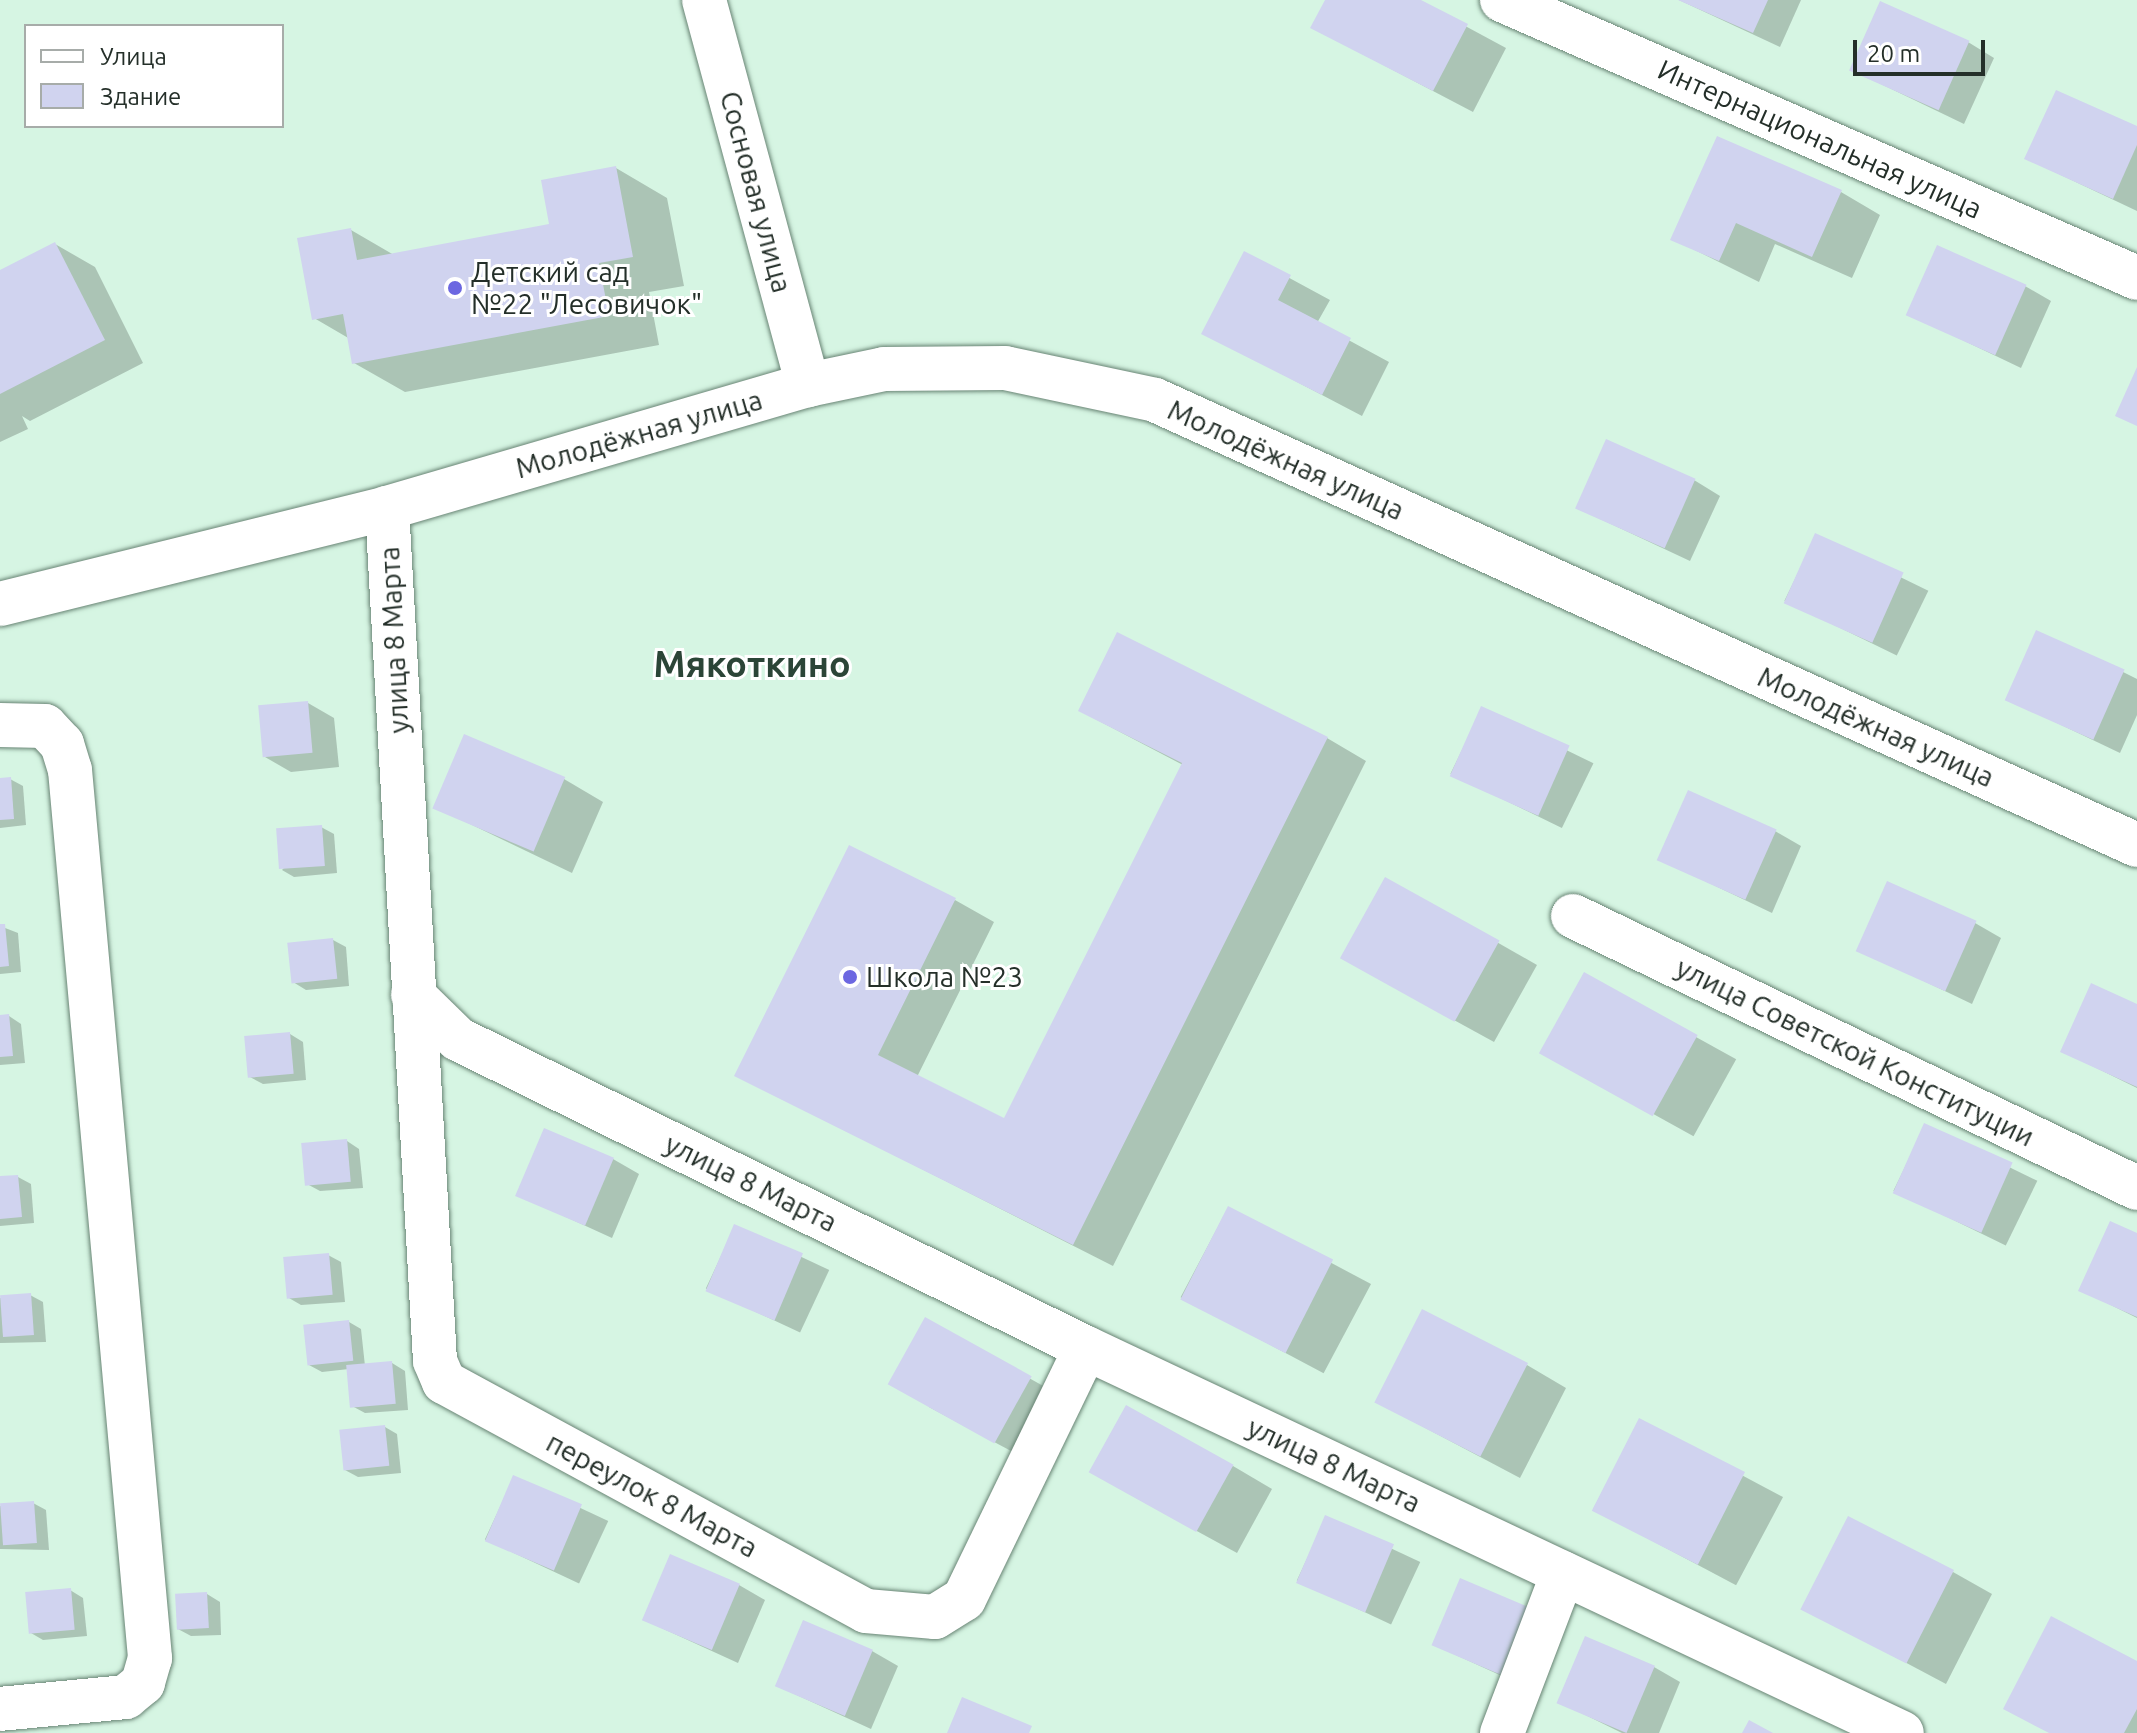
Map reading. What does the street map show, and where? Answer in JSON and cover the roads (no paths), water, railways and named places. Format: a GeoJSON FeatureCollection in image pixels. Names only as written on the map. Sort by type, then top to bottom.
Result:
{"type":"FeatureCollection","features":[{"type":"Feature","properties":{"kind":"street","name":"Сосновая улица"},"geometry":{"type":"LineString","coordinates":[[704,0],[808,385]]}},
{"type":"Feature","properties":{"kind":"street","name":"Интернациональная улица"},"geometry":{"type":"LineString","coordinates":[[1502,0],[2137,278]]}},
{"type":"Feature","properties":{"kind":"street","name":"Молодёжная улица"},"geometry":{"type":"LineString","coordinates":[[387,508],[808,385],[884,369],[942,365],[1018,370],[1155,400],[2137,845]]}},
{"type":"Feature","properties":{"kind":"street","name":"улица 8 Марта"},"geometry":{"type":"LineString","coordinates":[[0,604],[387,508],[413,995],[458,1039],[1086,1348],[1902,1733]]}},
{"type":"Feature","properties":{"kind":"street"},"geometry":{"type":"LineString","coordinates":[[0,725],[45,726],[62,744],[70,770],[150,1658],[143,1683],[126,1697],[0,1709]]}},
{"type":"Feature","properties":{"kind":"street","name":"улица Советской Конституции"},"geometry":{"type":"LineString","coordinates":[[1573,916],[2137,1188]]}},
{"type":"Feature","properties":{"kind":"street","name":"переулок 8 Марта"},"geometry":{"type":"LineString","coordinates":[[413,995],[435,1361],[444,1382],[866,1611],[935,1617],[964,1599],[1086,1348]]}},
{"type":"Feature","properties":{"kind":"street"},"geometry":{"type":"LineString","coordinates":[[1502,1733],[1563,1573]]}},
{"type":"Feature","properties":{"kind":"place","name":"Детский сад №22 \"Лесовичок\""},"geometry":{"type":"Point","coordinates":[455,288]}},
{"type":"Feature","properties":{"kind":"place","name":"Школа №23"},"geometry":{"type":"Point","coordinates":[850,977]}},
{"type":"Feature","properties":{"kind":"district","name":"Мякоткино"},"geometry":{"type":"Point","coordinates":[752,664]}}]}
